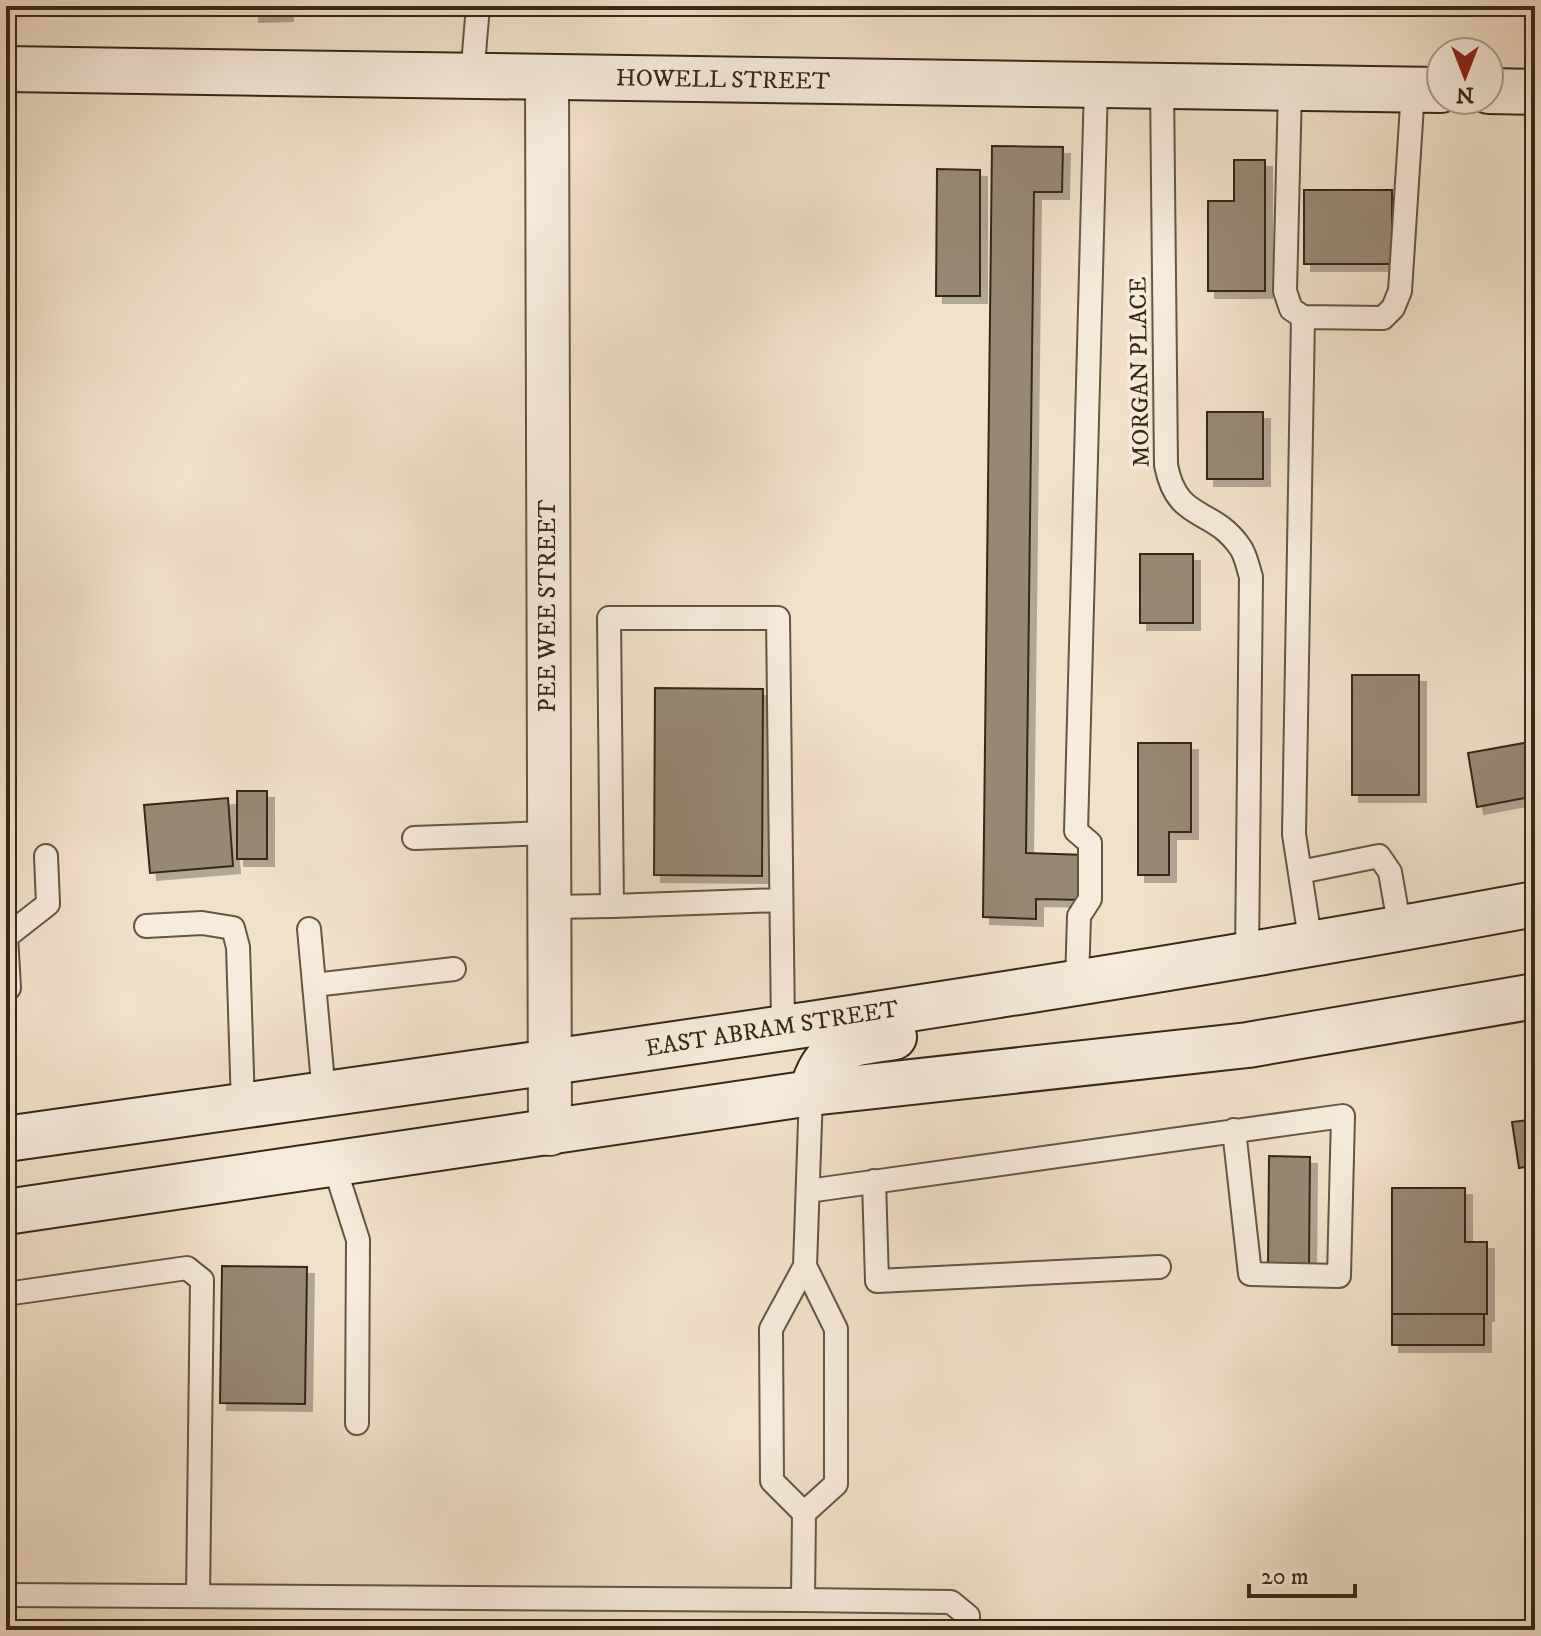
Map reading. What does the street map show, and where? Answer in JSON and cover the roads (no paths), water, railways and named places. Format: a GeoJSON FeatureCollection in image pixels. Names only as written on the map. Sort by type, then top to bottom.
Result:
{"type":"FeatureCollection","features":[{"type":"Feature","properties":{"kind":"main road","name":"HOWELL STREET"},"geometry":{"type":"LineString","coordinates":[[6,69],[1425,90]]}},
{"type":"Feature","properties":{"kind":"main road"},"geometry":{"type":"LineString","coordinates":[[1505,91],[1535,92]]}},
{"type":"Feature","properties":{"kind":"main road","name":"EAST ABRAM STREET"},"geometry":{"type":"LineString","coordinates":[[6,1139],[548,1063],[1247,957],[1535,904]]}},
{"type":"Feature","properties":{"kind":"main road"},"geometry":{"type":"LineString","coordinates":[[811,1093],[822,1062],[837,1050],[864,1042],[1072,1010],[1137,994],[1194,965]]}},
{"type":"Feature","properties":{"kind":"main road"},"geometry":{"type":"LineString","coordinates":[[6,1212],[811,1093],[1248,1045],[1535,996]]}},
{"type":"Feature","properties":{"kind":"street","name":"PEE WEE STREET"},"geometry":{"type":"LineString","coordinates":[[547,78],[550,1134]]}},
{"type":"Feature","properties":{"kind":"lane"},"geometry":{"type":"LineString","coordinates":[[472,77],[478,6]]}},
{"type":"Feature","properties":{"kind":"lane"},"geometry":{"type":"LineString","coordinates":[[1077,983],[1079,916],[1090,899],[1090,843],[1076,831],[1096,85]]}},
{"type":"Feature","properties":{"kind":"lane","name":"MORGAN PLACE"},"geometry":{"type":"LineString","coordinates":[[1162,86],[1166,465],[1171,490],[1189,509],[1212,520],[1241,548],[1251,577],[1247,957]]}},
{"type":"Feature","properties":{"kind":"lane"},"geometry":{"type":"LineString","coordinates":[[1290,88],[1285,291],[1291,309],[1303,317],[1383,318],[1393,308],[1400,291],[1425,105]]}},
{"type":"Feature","properties":{"kind":"lane"},"geometry":{"type":"LineString","coordinates":[[1303,317],[1294,834],[1311,945]]}},
{"type":"Feature","properties":{"kind":"lane"},"geometry":{"type":"LineString","coordinates":[[612,906],[609,618],[778,618],[783,1028]]}},
{"type":"Feature","properties":{"kind":"lane"},"geometry":{"type":"LineString","coordinates":[[414,838],[548,833]]}},
{"type":"Feature","properties":{"kind":"lane"},"geometry":{"type":"LineString","coordinates":[[9,988],[7,936],[48,904],[46,856]]}},
{"type":"Feature","properties":{"kind":"lane"},"geometry":{"type":"LineString","coordinates":[[1300,872],[1379,856],[1390,872],[1400,929]]}},
{"type":"Feature","properties":{"kind":"lane"},"geometry":{"type":"LineString","coordinates":[[548,907],[781,900]]}},
{"type":"Feature","properties":{"kind":"lane"},"geometry":{"type":"LineString","coordinates":[[146,926],[202,923],[233,928],[238,947],[243,1106]]}},
{"type":"Feature","properties":{"kind":"lane"},"geometry":{"type":"LineString","coordinates":[[309,929],[324,1094]]}},
{"type":"Feature","properties":{"kind":"lane"},"geometry":{"type":"LineString","coordinates":[[314,985],[454,969]]}},
{"type":"Feature","properties":{"kind":"lane"},"geometry":{"type":"LineString","coordinates":[[803,1600],[804,1513],[772,1481],[771,1329],[805,1266],[811,1093]]}},
{"type":"Feature","properties":{"kind":"lane"},"geometry":{"type":"LineString","coordinates":[[808,1191],[1234,1130],[1343,1116],[1339,1276],[1250,1274],[1234,1130]]}},
{"type":"Feature","properties":{"kind":"lane"},"geometry":{"type":"LineString","coordinates":[[334,1165],[358,1240],[357,1423]]}},
{"type":"Feature","properties":{"kind":"lane"},"geometry":{"type":"LineString","coordinates":[[874,1181],[877,1281],[1159,1267]]}},
{"type":"Feature","properties":{"kind":"lane"},"geometry":{"type":"LineString","coordinates":[[804,1513],[836,1484],[836,1329],[805,1266]]}},
{"type":"Feature","properties":{"kind":"lane"},"geometry":{"type":"LineString","coordinates":[[6,1294],[187,1268],[202,1280],[198,1596]]}},
{"type":"Feature","properties":{"kind":"lane"},"geometry":{"type":"LineString","coordinates":[[6,1595],[951,1602],[968,1616],[968,1630]]}}]}
